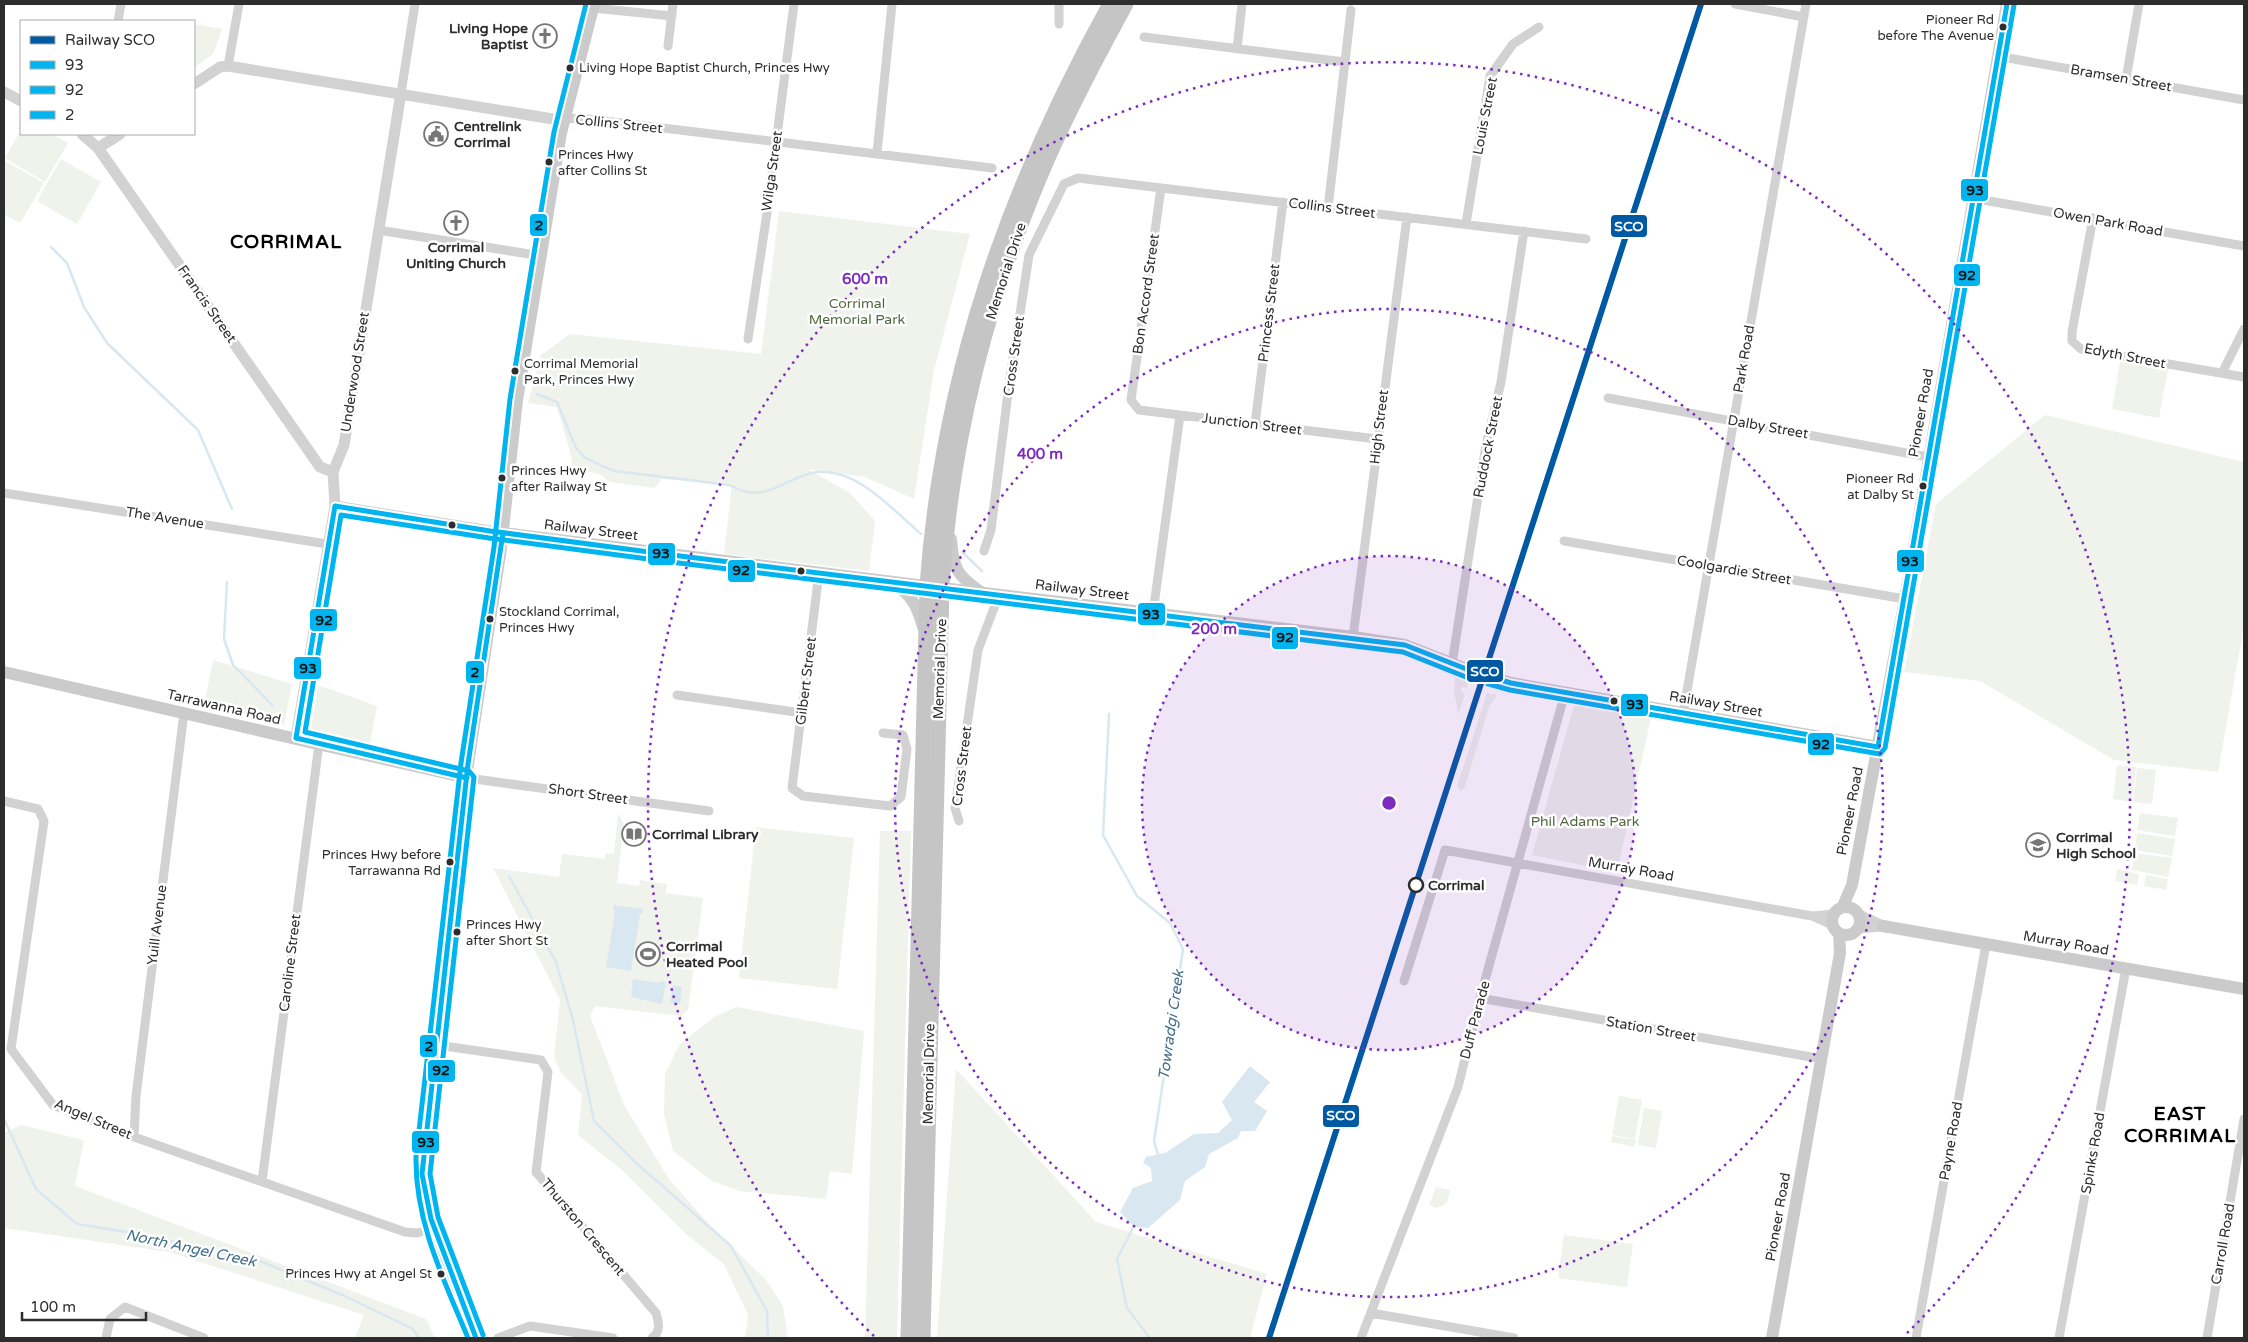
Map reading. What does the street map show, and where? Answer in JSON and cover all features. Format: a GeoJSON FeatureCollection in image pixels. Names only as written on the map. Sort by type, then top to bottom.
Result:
{"type":"FeatureCollection","features":[{"type":"Feature","properties":{"kind":"main road","name":"Memorial Drive"},"geometry":{"type":"LineString","coordinates":[[908,1338],[925,637],[932,527],[946,442],[980,296],[996,250],[1040,140],[1068,81],[1110,4]]}},
{"type":"Feature","properties":{"kind":"main road","name":"Memorial Drive"},"geometry":{"type":"LineString","coordinates":[[923,1338],[942,588],[949,517],[971,393],[996,296],[1010,254],[1061,129],[1126,4]]}},
{"type":"Feature","properties":{"kind":"main road","name":"Pioneer Road"},"geometry":{"type":"LineString","coordinates":[[1772,1338],[1905,599],[1972,198],[2007,4]]}},
{"type":"Feature","properties":{"kind":"main road"},"geometry":{"type":"LineString","coordinates":[[476,1338],[434,1228],[422,1174],[467,778],[503,533],[517,400],[565,119],[594,6]]}},
{"type":"Feature","properties":{"kind":"main road"},"geometry":{"type":"LineString","coordinates":[[949,517],[952,553],[957,572],[963,580],[982,593]]}},
{"type":"Feature","properties":{"kind":"main road","name":"Railway Street"},"geometry":{"type":"LineString","coordinates":[[503,533],[1353,637],[1405,646],[1502,681],[1878,747]]}},
{"type":"Feature","properties":{"kind":"main road"},"geometry":{"type":"LineString","coordinates":[[884,581],[901,588],[911,598],[920,616],[925,637]]}},
{"type":"Feature","properties":{"kind":"main road","name":"Tarrawanna Road"},"geometry":{"type":"LineString","coordinates":[[4,672],[467,778]]}},
{"type":"Feature","properties":{"kind":"main road","name":"Murray Road"},"geometry":{"type":"LineString","coordinates":[[1883,926],[2244,989]]}},
{"type":"Feature","properties":{"kind":"street"},"geometry":{"type":"LineString","coordinates":[[118,20],[120,4]]}},
{"type":"Feature","properties":{"kind":"street"},"geometry":{"type":"LineString","coordinates":[[195,83],[220,67],[228,66],[238,4]]}},
{"type":"Feature","properties":{"kind":"street","name":"Underwood Street"},"geometry":{"type":"LineString","coordinates":[[296,738],[327,544],[335,506],[334,472],[344,445],[415,4]]}},
{"type":"Feature","properties":{"kind":"street"},"geometry":{"type":"LineString","coordinates":[[668,46],[674,4]]}},
{"type":"Feature","properties":{"kind":"street","name":"Wilga Street"},"geometry":{"type":"LineString","coordinates":[[748,339],[794,4]]}},
{"type":"Feature","properties":{"kind":"street"},"geometry":{"type":"LineString","coordinates":[[877,153],[892,4]]}},
{"type":"Feature","properties":{"kind":"street"},"geometry":{"type":"LineString","coordinates":[[1059,4],[1059,24]]}},
{"type":"Feature","properties":{"kind":"street"},"geometry":{"type":"LineString","coordinates":[[1237,48],[1242,4]]}},
{"type":"Feature","properties":{"kind":"street"},"geometry":{"type":"LineString","coordinates":[[1734,4],[1804,17]]}},
{"type":"Feature","properties":{"kind":"street","name":"Park Road"},"geometry":{"type":"LineString","coordinates":[[1683,714],[1806,4]]}},
{"type":"Feature","properties":{"kind":"street"},"geometry":{"type":"LineString","coordinates":[[2126,79],[2139,4]]}},
{"type":"Feature","properties":{"kind":"street"},"geometry":{"type":"LineString","coordinates":[[594,6],[672,16]]}},
{"type":"Feature","properties":{"kind":"street"},"geometry":{"type":"LineString","coordinates":[[1328,208],[1350,10]]}},
{"type":"Feature","properties":{"kind":"street","name":"Louis Street"},"geometry":{"type":"LineString","coordinates":[[1466,224],[1490,76],[1513,44],[1539,27]]}},
{"type":"Feature","properties":{"kind":"street"},"geometry":{"type":"LineString","coordinates":[[1144,38],[1345,62]]}},
{"type":"Feature","properties":{"kind":"street","name":"Bramsen Street"},"geometry":{"type":"LineString","coordinates":[[1997,56],[2244,100]]}},
{"type":"Feature","properties":{"kind":"street","name":"Collins Street"},"geometry":{"type":"LineString","coordinates":[[228,66],[553,119],[580,118],[992,168]]}},
{"type":"Feature","properties":{"kind":"street"},"geometry":{"type":"LineString","coordinates":[[4,92],[20,100]]}},
{"type":"Feature","properties":{"kind":"street","name":"Francis Street"},"geometry":{"type":"LineString","coordinates":[[83,135],[98,148],[320,467],[334,472]]}},
{"type":"Feature","properties":{"kind":"street"},"geometry":{"type":"LineString","coordinates":[[98,148],[118,135]]}},
{"type":"Feature","properties":{"kind":"street","name":"Collins Street"},"geometry":{"type":"LineString","coordinates":[[1078,178],[1586,239]]}},
{"type":"Feature","properties":{"kind":"street","name":"Cross Street"},"geometry":{"type":"LineString","coordinates":[[984,551],[991,530],[1009,384],[1029,255],[1064,184],[1078,178]]}},
{"type":"Feature","properties":{"kind":"street","name":"Bon Accord Street"},"geometry":{"type":"LineString","coordinates":[[1131,400],[1161,188]]}},
{"type":"Feature","properties":{"kind":"street","name":"Owen Park Road"},"geometry":{"type":"LineString","coordinates":[[1972,198],[2244,246]]}},
{"type":"Feature","properties":{"kind":"street","name":"Princess Street"},"geometry":{"type":"LineString","coordinates":[[1255,424],[1283,202]]}},
{"type":"Feature","properties":{"kind":"street","name":"High Street"},"geometry":{"type":"LineString","coordinates":[[1353,637],[1407,217]]}},
{"type":"Feature","properties":{"kind":"street","name":"Edyth Street"},"geometry":{"type":"LineString","coordinates":[[2093,218],[2072,332],[2072,341],[2081,350],[2244,377]]}},
{"type":"Feature","properties":{"kind":"street"},"geometry":{"type":"LineString","coordinates":[[378,230],[542,256]]}},
{"type":"Feature","properties":{"kind":"street","name":"Ruddock Street"},"geometry":{"type":"LineString","coordinates":[[1452,664],[1486,446],[1501,382],[1524,231]]}},
{"type":"Feature","properties":{"kind":"street"},"geometry":{"type":"LineString","coordinates":[[2222,373],[2244,329]]}},
{"type":"Feature","properties":{"kind":"street","name":"Dalby Street"},"geometry":{"type":"LineString","coordinates":[[1608,398],[1928,457]]}},
{"type":"Feature","properties":{"kind":"street","name":"Junction Street"},"geometry":{"type":"LineString","coordinates":[[1131,400],[1139,410],[1378,439]]}},
{"type":"Feature","properties":{"kind":"street"},"geometry":{"type":"LineString","coordinates":[[1153,613],[1180,415]]}},
{"type":"Feature","properties":{"kind":"street","name":"The Avenue"},"geometry":{"type":"LineString","coordinates":[[4,493],[327,544]]}},
{"type":"Feature","properties":{"kind":"street","name":"Railway Street"},"geometry":{"type":"LineString","coordinates":[[335,506],[503,533]]}},
{"type":"Feature","properties":{"kind":"street","name":"Coolgardie Street"},"geometry":{"type":"LineString","coordinates":[[1564,541],[1905,599]]}},
{"type":"Feature","properties":{"kind":"street","name":"Gilbert Street"},"geometry":{"type":"LineString","coordinates":[[819,573],[792,788],[803,796],[890,806],[901,797],[907,749],[903,735],[883,733]]}},
{"type":"Feature","properties":{"kind":"street","name":"Cross Street"},"geometry":{"type":"LineString","coordinates":[[959,820],[955,808],[978,650],[999,595]]}},
{"type":"Feature","properties":{"kind":"street","name":"Duff Parade"},"geometry":{"type":"LineString","coordinates":[[1361,1338],[1458,1086],[1480,998],[1565,693]]}},
{"type":"Feature","properties":{"kind":"street"},"geometry":{"type":"LineString","coordinates":[[677,695],[802,713]]}},
{"type":"Feature","properties":{"kind":"street","name":"Yuill Avenue"},"geometry":{"type":"LineString","coordinates":[[134,1137],[136,1096],[184,713]]}},
{"type":"Feature","properties":{"kind":"street","name":"Caroline Street"},"geometry":{"type":"LineString","coordinates":[[262,1182],[319,744]]}},
{"type":"Feature","properties":{"kind":"street","name":"Short Street"},"geometry":{"type":"LineString","coordinates":[[467,778],[708,811]]}},
{"type":"Feature","properties":{"kind":"street","name":"Angel Street"},"geometry":{"type":"LineString","coordinates":[[4,801],[38,809],[44,821],[11,1049],[52,1105],[134,1137],[405,1232],[417,1233],[434,1228]]}},
{"type":"Feature","properties":{"kind":"street","name":"Murray Road"},"geometry":{"type":"LineString","coordinates":[[1404,981],[1445,850],[1812,916],[1883,926]]}},
{"type":"Feature","properties":{"kind":"street","name":"Payne Road"},"geometry":{"type":"LineString","coordinates":[[1916,1338],[1986,944]]}},
{"type":"Feature","properties":{"kind":"street","name":"Spinks Road"},"geometry":{"type":"LineString","coordinates":[[2059,1338],[2126,968]]}},
{"type":"Feature","properties":{"kind":"street","name":"Station Street"},"geometry":{"type":"LineString","coordinates":[[1480,998],[1822,1059]]}},
{"type":"Feature","properties":{"kind":"street","name":"Thurston Crescent"},"geometry":{"type":"LineString","coordinates":[[437,1045],[541,1060],[548,1072],[536,1172],[656,1313],[659,1324],[657,1334],[652,1338]]}},
{"type":"Feature","properties":{"kind":"street","name":"Carroll Road"},"geometry":{"type":"LineString","coordinates":[[2207,1338],[2244,1119]]}},
{"type":"Feature","properties":{"kind":"street"},"geometry":{"type":"LineString","coordinates":[[106,1338],[110,1319],[125,1307],[204,1338]]}},
{"type":"Feature","properties":{"kind":"street"},"geometry":{"type":"LineString","coordinates":[[1371,1312],[1514,1338]]}},
{"type":"Feature","properties":{"kind":"street"},"geometry":{"type":"LineString","coordinates":[[498,1338],[526,1327],[535,1326],[613,1338]]}},
{"type":"Feature","properties":{"kind":"green space"},"geometry":{"type":"Polygon","coordinates":[[[195,24],[222,29],[213,54],[195,67],[195,24]]]}},
{"type":"Feature","properties":{"kind":"green space"},"geometry":{"type":"Polygon","coordinates":[[[20,132],[20,135],[54,135],[68,143],[45,182],[5,158],[20,132]]]}},
{"type":"Feature","properties":{"kind":"green space"},"geometry":{"type":"Polygon","coordinates":[[[61,159],[101,182],[77,224],[37,201],[61,159]]]}},
{"type":"Feature","properties":{"kind":"green space"},"geometry":{"type":"Polygon","coordinates":[[[5,161],[44,183],[20,223],[4,214],[5,161]]]}},
{"type":"Feature","properties":{"kind":"green space","name":"Corrimal Memorial Park"},"geometry":{"type":"Polygon","coordinates":[[[779,211],[970,234],[934,370],[914,499],[865,477],[808,469],[850,493],[875,521],[869,571],[724,554],[732,484],[662,479],[655,488],[610,482],[601,475],[587,471],[586,475],[570,473],[572,459],[557,407],[528,403],[541,355],[570,334],[761,354],[779,211]]]}},
{"type":"Feature","properties":{"kind":"green space"},"geometry":{"type":"Polygon","coordinates":[[[2120,362],[2168,369],[2159,418],[2112,409],[2120,362]]]}},
{"type":"Feature","properties":{"kind":"green space"},"geometry":{"type":"Polygon","coordinates":[[[2045,415],[2244,462],[2244,626],[2218,772],[2114,760],[1980,681],[1904,672],[1936,504],[2045,415]]]}},
{"type":"Feature","properties":{"kind":"green space"},"geometry":{"type":"Polygon","coordinates":[[[213,660],[292,684],[284,725],[204,706],[213,660]]]}},
{"type":"Feature","properties":{"kind":"green space"},"geometry":{"type":"Polygon","coordinates":[[[1455,676],[1468,682],[1467,688],[1462,687],[1461,691],[1465,695],[1458,714],[1454,691],[1455,676]]]}},
{"type":"Feature","properties":{"kind":"green space"},"geometry":{"type":"Polygon","coordinates":[[[318,685],[377,706],[370,744],[311,730],[318,685]]]}},
{"type":"Feature","properties":{"kind":"green space"},"geometry":{"type":"Polygon","coordinates":[[[1487,693],[1497,695],[1489,707],[1465,787],[1461,791],[1457,786],[1487,693]]]}},
{"type":"Feature","properties":{"kind":"green space","name":"Phil Adams Park"},"geometry":{"type":"Polygon","coordinates":[[[1574,705],[1651,718],[1617,872],[1532,855],[1574,705]]]}},
{"type":"Feature","properties":{"kind":"green space"},"geometry":{"type":"Polygon","coordinates":[[[2117,765],[2136,767],[2132,802],[2113,799],[2117,765]]]}},
{"type":"Feature","properties":{"kind":"green space"},"geometry":{"type":"Polygon","coordinates":[[[2137,768],[2156,770],[2152,804],[2133,802],[2137,768]]]}},
{"type":"Feature","properties":{"kind":"green space"},"geometry":{"type":"Polygon","coordinates":[[[2140,813],[2178,818],[2175,836],[2137,830],[2140,813]]]}},
{"type":"Feature","properties":{"kind":"green space"},"geometry":{"type":"Polygon","coordinates":[[[618,814],[624,824],[617,883],[639,886],[640,880],[667,884],[666,893],[703,898],[688,1010],[681,1016],[595,1006],[590,1016],[624,1105],[669,1179],[706,1221],[766,1280],[783,1306],[788,1338],[745,1338],[748,1315],[724,1264],[687,1235],[622,1170],[578,1135],[582,1094],[561,1073],[554,1057],[560,1000],[493,868],[559,877],[562,854],[605,859],[606,853],[614,854],[618,814]]]}},
{"type":"Feature","properties":{"kind":"green space"},"geometry":{"type":"Polygon","coordinates":[[[756,827],[854,838],[837,989],[739,978],[756,827]]]}},
{"type":"Feature","properties":{"kind":"green space"},"geometry":{"type":"Polygon","coordinates":[[[880,831],[911,831],[897,1338],[865,1338],[880,831]]]}},
{"type":"Feature","properties":{"kind":"green space"},"geometry":{"type":"Polygon","coordinates":[[[2137,833],[2175,839],[2172,856],[2135,850],[2137,833]]]}},
{"type":"Feature","properties":{"kind":"green space"},"geometry":{"type":"Polygon","coordinates":[[[2134,853],[2172,858],[2168,877],[2132,870],[2134,853]]]}},
{"type":"Feature","properties":{"kind":"green space"},"geometry":{"type":"Polygon","coordinates":[[[2117,869],[2139,874],[2137,885],[2115,881],[2117,869]]]}},
{"type":"Feature","properties":{"kind":"green space"},"geometry":{"type":"Polygon","coordinates":[[[2146,875],[2168,879],[2166,890],[2144,886],[2146,875]]]}},
{"type":"Feature","properties":{"kind":"green space"},"geometry":{"type":"Polygon","coordinates":[[[736,1007],[864,1031],[852,1174],[830,1171],[826,1199],[739,1191],[712,1181],[673,1151],[664,1114],[665,1074],[679,1045],[714,1017],[736,1007]]]}},
{"type":"Feature","properties":{"kind":"green space"},"geometry":{"type":"Polygon","coordinates":[[[956,1069],[1096,1222],[1267,1274],[1250,1338],[937,1338],[956,1069]]]}},
{"type":"Feature","properties":{"kind":"green space"},"geometry":{"type":"Polygon","coordinates":[[[1619,1096],[1642,1100],[1635,1139],[1612,1135],[1619,1096]]]}},
{"type":"Feature","properties":{"kind":"green space"},"geometry":{"type":"Polygon","coordinates":[[[1644,1108],[1662,1111],[1656,1148],[1638,1145],[1644,1108]]]}},
{"type":"Feature","properties":{"kind":"green space"},"geometry":{"type":"Polygon","coordinates":[[[21,1125],[84,1140],[75,1186],[426,1319],[435,1338],[355,1338],[364,1315],[169,1252],[4,1228],[4,1133],[21,1125]]]}},
{"type":"Feature","properties":{"kind":"green space"},"geometry":{"type":"Polygon","coordinates":[[[1612,1136],[1636,1140],[1634,1147],[1611,1142],[1612,1136]]]}},
{"type":"Feature","properties":{"kind":"green space"},"geometry":{"type":"Polygon","coordinates":[[[1436,1187],[1450,1190],[1447,1203],[1437,1208],[1429,1205],[1436,1187]]]}},
{"type":"Feature","properties":{"kind":"green space"},"geometry":{"type":"Polygon","coordinates":[[[1564,1235],[1633,1244],[1627,1287],[1558,1278],[1564,1235]]]}},
{"type":"Feature","properties":{"kind":"shaded area"},"geometry":{"type":"Polygon","coordinates":[[[614,905],[643,909],[642,914],[640,914],[631,971],[606,967],[615,911],[613,910],[614,905]]]}},
{"type":"Feature","properties":{"kind":"shaded area"},"geometry":{"type":"Polygon","coordinates":[[[633,979],[659,983],[660,981],[666,982],[662,1004],[631,997],[633,979]]]}},
{"type":"Feature","properties":{"kind":"shaded area"},"geometry":{"type":"Polygon","coordinates":[[[673,985],[682,987],[680,1004],[670,1003],[673,985]]]}},
{"type":"Feature","properties":{"kind":"shaded area"},"geometry":{"type":"Polygon","coordinates":[[[1250,1066],[1270,1082],[1254,1102],[1267,1111],[1255,1131],[1241,1131],[1238,1138],[1209,1154],[1205,1167],[1185,1181],[1180,1200],[1148,1228],[1134,1227],[1120,1212],[1133,1188],[1152,1181],[1151,1168],[1143,1163],[1146,1157],[1165,1153],[1194,1134],[1218,1133],[1232,1120],[1222,1102],[1250,1066]]]}},
{"type":"Feature","properties":{"kind":"waterway"},"geometry":{"type":"LineString","coordinates":[[51,247],[67,263],[84,307],[107,343],[198,430],[232,509]]}},
{"type":"Feature","properties":{"kind":"waterway"},"geometry":{"type":"LineString","coordinates":[[537,394],[557,402],[576,448],[584,457],[615,471],[729,485],[756,493],[774,489],[808,474],[817,472],[832,473],[846,477],[874,492],[921,534]]}},
{"type":"Feature","properties":{"kind":"waterway"},"geometry":{"type":"LineString","coordinates":[[962,552],[982,571]]}},
{"type":"Feature","properties":{"kind":"waterway"},"geometry":{"type":"LineString","coordinates":[[227,582],[224,639],[233,665],[273,706]]}},
{"type":"Feature","properties":{"kind":"waterway","name":"Towradgi Creek"},"geometry":{"type":"LineString","coordinates":[[1109,714],[1103,835],[1137,896],[1170,923],[1183,949],[1154,1141],[1158,1155]]}},
{"type":"Feature","properties":{"kind":"waterway"},"geometry":{"type":"LineString","coordinates":[[509,876],[556,962],[573,1020],[594,1121],[634,1161],[731,1246],[767,1311],[768,1338]]}},
{"type":"Feature","properties":{"kind":"waterway","name":"North Angel Creek"},"geometry":{"type":"LineString","coordinates":[[4,1119],[36,1189],[77,1224],[133,1233],[260,1261],[347,1297],[413,1329],[419,1338]]}},
{"type":"Feature","properties":{"kind":"waterway","name":"Towradgi Creek"},"geometry":{"type":"LineString","coordinates":[[1135,1224],[1117,1259],[1127,1308],[1150,1338]]}},
{"type":"Feature","properties":{"kind":"rail line","name":"SCO"},"geometry":{"type":"LineString","coordinates":[[1269,1338],[1701,4]]}},
{"type":"Feature","properties":{"kind":"transit line","name":"2"},"geometry":{"type":"LineString","coordinates":[[468,1338],[441,1272],[426,1228],[420,1205],[416,1157],[461,763],[494,547],[510,399],[554,132],[586,4]]}},
{"type":"Feature","properties":{"kind":"transit line","name":"93"},"geometry":{"type":"LineString","coordinates":[[1878,747],[2007,4]]}},
{"type":"Feature","properties":{"kind":"transit line","name":"92"},"geometry":{"type":"LineString","coordinates":[[483,1335],[438,1217],[430,1174],[474,777],[469,771],[305,732],[341,515],[489,538],[671,562],[1403,652],[1471,679],[1510,690],[1880,754],[1885,748],[2014,5]]}},
{"type":"Feature","properties":{"kind":"transit line","name":"93"},"geometry":{"type":"LineString","coordinates":[[467,778],[296,738],[335,506],[490,531],[672,555],[1405,645],[1474,672],[1511,683],[1878,747]]}},
{"type":"Feature","properties":{"kind":"transit line","name":"93"},"geometry":{"type":"LineString","coordinates":[[476,1338],[431,1219],[422,1174],[468,764],[503,533]]}},
{"type":"Feature","properties":{"kind":"place","name":"Pioneer Rd before The Avenue"},"geometry":{"type":"Point","coordinates":[2003,27]}},
{"type":"Feature","properties":{"kind":"place","name":"Living Hope Baptist"},"geometry":{"type":"Point","coordinates":[545,36]}},
{"type":"Feature","properties":{"kind":"place","name":"Living Hope Baptist Church, Princes Hwy"},"geometry":{"type":"Point","coordinates":[570,68]}},
{"type":"Feature","properties":{"kind":"place","name":"Centrelink Corrimal"},"geometry":{"type":"Point","coordinates":[436,134]}},
{"type":"Feature","properties":{"kind":"place","name":"Princes Hwy after Collins St"},"geometry":{"type":"Point","coordinates":[549,162]}},
{"type":"Feature","properties":{"kind":"place","name":"Corrimal Uniting Church"},"geometry":{"type":"Point","coordinates":[456,223]}},
{"type":"Feature","properties":{"kind":"place","name":"Corrimal Memorial Park, Princes Hwy"},"geometry":{"type":"Point","coordinates":[515,371]}},
{"type":"Feature","properties":{"kind":"place","name":"Princes Hwy after Railway St"},"geometry":{"type":"Point","coordinates":[502,478]}},
{"type":"Feature","properties":{"kind":"place","name":"Pioneer Rd at Dalby St"},"geometry":{"type":"Point","coordinates":[1923,486]}},
{"type":"Feature","properties":{"kind":"place","name":"Stockland Corrimal, Princes Hwy"},"geometry":{"type":"Point","coordinates":[490,619]}},
{"type":"Feature","properties":{"kind":"place","name":"Corrimal Library"},"geometry":{"type":"Point","coordinates":[634,834]}},
{"type":"Feature","properties":{"kind":"place","name":"Corrimal High School"},"geometry":{"type":"Point","coordinates":[2038,845]}},
{"type":"Feature","properties":{"kind":"place","name":"Princes Hwy before Tarrawanna Rd"},"geometry":{"type":"Point","coordinates":[450,862]}},
{"type":"Feature","properties":{"kind":"place","name":"Corrimal"},"geometry":{"type":"Point","coordinates":[1416,885]}},
{"type":"Feature","properties":{"kind":"place","name":"Princes Hwy after Short St"},"geometry":{"type":"Point","coordinates":[457,932]}},
{"type":"Feature","properties":{"kind":"place","name":"Corrimal Heated Pool"},"geometry":{"type":"Point","coordinates":[648,954]}},
{"type":"Feature","properties":{"kind":"place","name":"Princes Hwy at Angel St"},"geometry":{"type":"Point","coordinates":[441,1274]}},
{"type":"Feature","properties":{"kind":"district","name":"CORRIMAL"},"geometry":{"type":"Point","coordinates":[286,242]}},
{"type":"Feature","properties":{"kind":"district","name":"EAST CORRIMAL"},"geometry":{"type":"Point","coordinates":[2180,1125]}}]}
